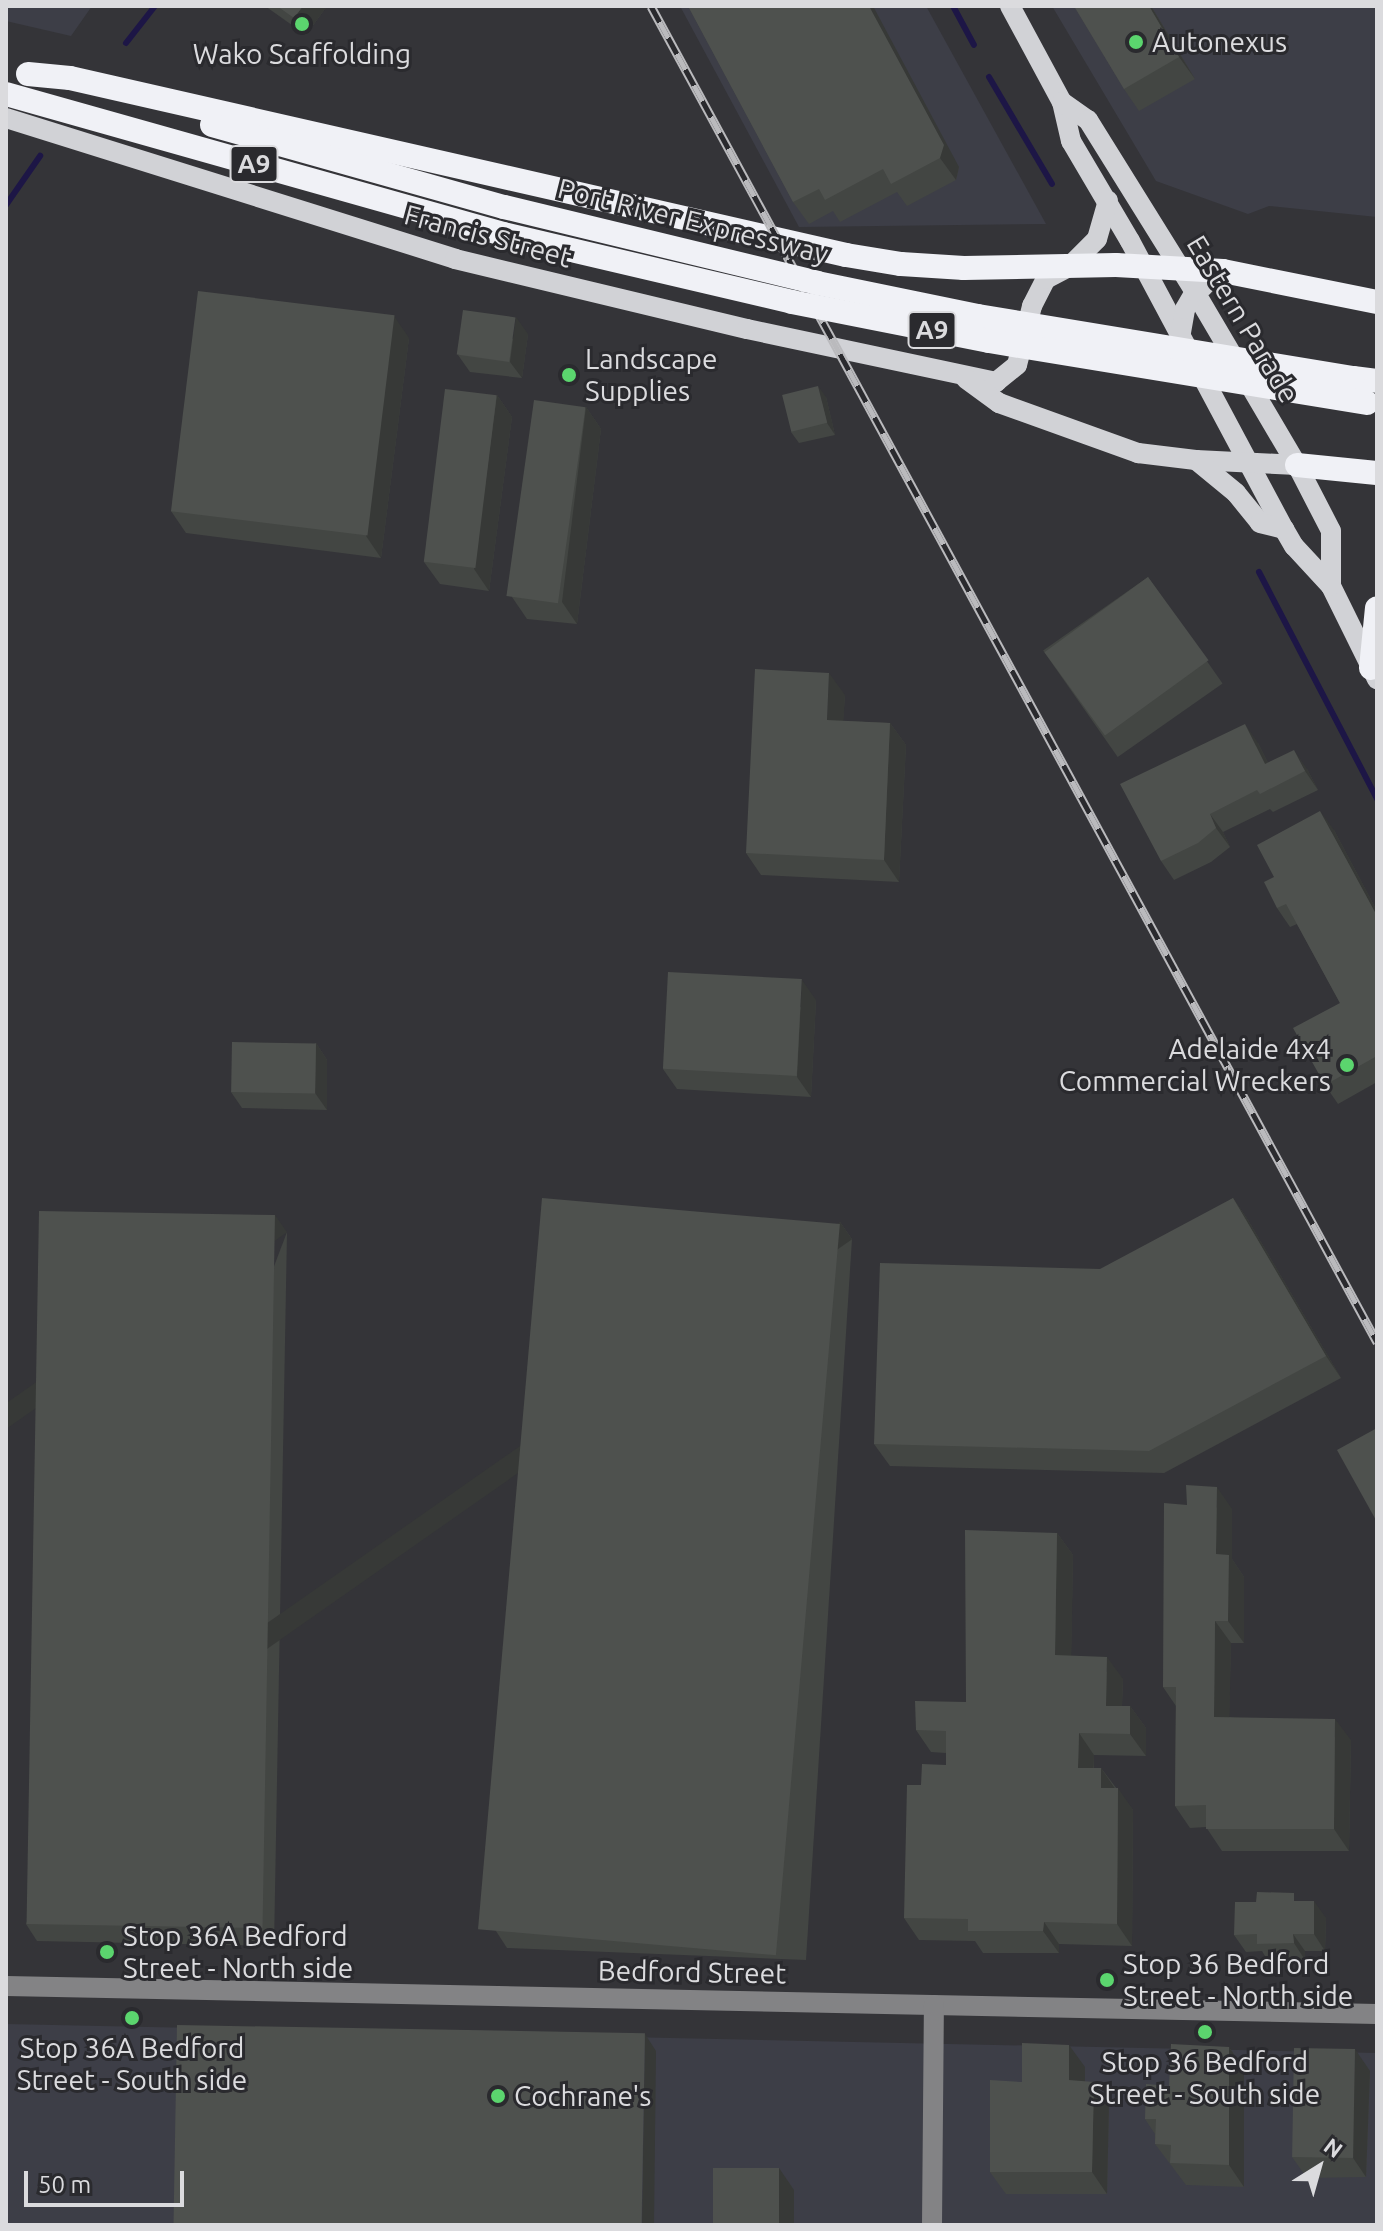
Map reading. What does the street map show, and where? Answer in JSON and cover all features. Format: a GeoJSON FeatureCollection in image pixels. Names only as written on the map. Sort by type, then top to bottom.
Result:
{"type":"FeatureCollection","features":[{"type":"Feature","properties":{"kind":"highway","name":"Port River Expressway"},"geometry":{"type":"LineString","coordinates":[[17,70],[504,207],[817,283],[1369,392]]}},
{"type":"Feature","properties":{"kind":"highway"},"geometry":{"type":"LineString","coordinates":[[17,70],[85,81],[846,255],[901,264],[964,268],[1179,267],[1223,271],[1377,302]]}},
{"type":"Feature","properties":{"kind":"highway","name":"Port River Expressway"},"geometry":{"type":"LineString","coordinates":[[6,94],[503,234],[792,302],[989,341],[1369,392]]}},
{"type":"Feature","properties":{"kind":"highway"},"geometry":{"type":"LineString","coordinates":[[1297,465],[1377,473]]}},
{"type":"Feature","properties":{"kind":"highway"},"geometry":{"type":"LineString","coordinates":[[1374,674],[1377,608]]}},
{"type":"Feature","properties":{"kind":"main road","name":"Eastern Parade"},"geometry":{"type":"LineString","coordinates":[[1010,6],[1062,102],[1071,141],[1108,201],[1284,529],[1294,546],[1331,586],[1374,674]]}},
{"type":"Feature","properties":{"kind":"main road","name":"Eastern Parade"},"geometry":{"type":"LineString","coordinates":[[1062,102],[1088,120],[1297,465],[1331,531],[1331,586]]}},
{"type":"Feature","properties":{"kind":"main road","name":"Francis Street"},"geometry":{"type":"LineString","coordinates":[[6,118],[455,259],[963,377]]}},
{"type":"Feature","properties":{"kind":"main road"},"geometry":{"type":"LineString","coordinates":[[963,377],[996,382],[1017,365],[1032,306],[1046,279],[1070,266],[1097,239],[1108,201]]}},
{"type":"Feature","properties":{"kind":"main road"},"geometry":{"type":"LineString","coordinates":[[1180,338],[1185,309],[1195,292],[1223,271]]}},
{"type":"Feature","properties":{"kind":"main road"},"geometry":{"type":"LineString","coordinates":[[963,377],[999,403],[1138,453],[1196,460],[1247,460],[1297,465]]}},
{"type":"Feature","properties":{"kind":"main road"},"geometry":{"type":"LineString","coordinates":[[1196,460],[1236,493],[1260,523],[1284,529]]}},
{"type":"Feature","properties":{"kind":"street","name":"Bedford Street"},"geometry":{"type":"LineString","coordinates":[[6,1986],[1377,2014]]}},
{"type":"Feature","properties":{"kind":"street"},"geometry":{"type":"LineString","coordinates":[[932,2225],[934,2005]]}},
{"type":"Feature","properties":{"kind":"shaded area"},"geometry":{"type":"Polygon","coordinates":[[[6,6],[92,6],[71,36],[6,21],[6,6]]]}},
{"type":"Feature","properties":{"kind":"shaded area"},"geometry":{"type":"Polygon","coordinates":[[[680,6],[926,6],[1046,224],[799,227],[680,6]]]}},
{"type":"Feature","properties":{"kind":"shaded area"},"geometry":{"type":"Polygon","coordinates":[[[1052,6],[1377,6],[1377,217],[1269,206],[1248,214],[1156,181],[1052,6]]]}},
{"type":"Feature","properties":{"kind":"shaded area"},"geometry":{"type":"Polygon","coordinates":[[[6,2024],[1377,2053],[1377,2225],[6,2225],[6,2024]]]}},
{"type":"Feature","properties":{"kind":"building"},"geometry":{"type":"Polygon","coordinates":[[[277,6],[303,6],[294,18],[277,6]]]}},
{"type":"Feature","properties":{"kind":"building"},"geometry":{"type":"Polygon","coordinates":[[[688,6],[869,6],[944,145],[940,158],[891,184],[883,169],[825,200],[819,189],[793,202],[688,6]]]}},
{"type":"Feature","properties":{"kind":"building","name":"Autonexus"},"geometry":{"type":"Polygon","coordinates":[[[1074,6],[1149,6],[1179,57],[1124,89],[1074,6]]]}},
{"type":"Feature","properties":{"kind":"building"},"geometry":{"type":"Polygon","coordinates":[[[198,291],[395,315],[367,535],[171,511],[198,291]]]}},
{"type":"Feature","properties":{"kind":"building"},"geometry":{"type":"Polygon","coordinates":[[[463,310],[515,317],[509,362],[457,355],[463,310]]]}},
{"type":"Feature","properties":{"kind":"building"},"geometry":{"type":"Polygon","coordinates":[[[818,386],[827,423],[791,432],[782,395],[818,386]]]}},
{"type":"Feature","properties":{"kind":"building"},"geometry":{"type":"Polygon","coordinates":[[[445,389],[497,395],[475,568],[424,562],[445,389]]]}},
{"type":"Feature","properties":{"kind":"building"},"geometry":{"type":"Polygon","coordinates":[[[534,400],[585,407],[558,603],[506,596],[534,400]]]}},
{"type":"Feature","properties":{"kind":"building"},"geometry":{"type":"Polygon","coordinates":[[[1148,577],[1209,660],[1105,736],[1044,652],[1148,577]]]}},
{"type":"Feature","properties":{"kind":"building"},"geometry":{"type":"Polygon","coordinates":[[[755,669],[829,673],[827,720],[890,723],[884,860],[746,853],[755,669]]]}},
{"type":"Feature","properties":{"kind":"building"},"geometry":{"type":"Polygon","coordinates":[[[1245,724],[1265,764],[1294,750],[1305,771],[1260,794],[1257,790],[1210,814],[1216,828],[1198,843],[1161,861],[1120,784],[1245,724]]]}},
{"type":"Feature","properties":{"kind":"building"},"geometry":{"type":"Polygon","coordinates":[[[1320,811],[1377,916],[1377,1056],[1325,1085],[1293,1028],[1340,1003],[1286,904],[1277,908],[1264,882],[1274,877],[1257,845],[1320,811]]]}},
{"type":"Feature","properties":{"kind":"building"},"geometry":{"type":"Polygon","coordinates":[[[668,972],[802,979],[797,1076],[663,1069],[668,972]]]}},
{"type":"Feature","properties":{"kind":"building"},"geometry":{"type":"Polygon","coordinates":[[[232,1042],[316,1043],[315,1093],[231,1092],[232,1042]]]}},
{"type":"Feature","properties":{"kind":"building"},"geometry":{"type":"Polygon","coordinates":[[[542,1198],[840,1224],[776,1955],[478,1929],[542,1198]]]}},
{"type":"Feature","properties":{"kind":"building"},"geometry":{"type":"Polygon","coordinates":[[[1233,1198],[1326,1356],[1149,1451],[874,1444],[880,1263],[1100,1269],[1233,1198]]]}},
{"type":"Feature","properties":{"kind":"building"},"geometry":{"type":"Polygon","coordinates":[[[39,1211],[275,1215],[263,1928],[27,1924],[39,1211]]]}},
{"type":"Feature","properties":{"kind":"building"},"geometry":{"type":"Polygon","coordinates":[[[1377,1428],[1377,1522],[1337,1450],[1377,1428]]]}},
{"type":"Feature","properties":{"kind":"building"},"geometry":{"type":"Polygon","coordinates":[[[1186,1485],[1217,1487],[1216,1554],[1229,1555],[1228,1621],[1215,1621],[1214,1717],[1335,1719],[1334,1829],[1206,1829],[1206,1805],[1175,1806],[1176,1687],[1163,1687],[1164,1503],[1187,1505],[1186,1485]]]}},
{"type":"Feature","properties":{"kind":"building"},"geometry":{"type":"Polygon","coordinates":[[[965,1530],[1057,1533],[1055,1655],[1107,1657],[1106,1706],[1130,1706],[1130,1734],[1079,1733],[1078,1768],[1101,1768],[1101,1788],[1118,1788],[1117,1924],[1044,1922],[1043,1931],[968,1931],[968,1919],[904,1918],[907,1785],[921,1785],[922,1764],[946,1765],[946,1731],[916,1730],[915,1701],[966,1702],[965,1530]]]}},
{"type":"Feature","properties":{"kind":"building"},"geometry":{"type":"Polygon","coordinates":[[[1257,1892],[1294,1893],[1294,1901],[1314,1901],[1314,1934],[1293,1934],[1294,1943],[1257,1944],[1257,1934],[1234,1935],[1235,1902],[1256,1902],[1257,1892]]]}},
{"type":"Feature","properties":{"kind":"building"},"geometry":{"type":"Polygon","coordinates":[[[177,2025],[645,2033],[642,2225],[174,2225],[177,2025]]]}},
{"type":"Feature","properties":{"kind":"building"},"geometry":{"type":"Polygon","coordinates":[[[1022,2043],[1069,2045],[1069,2080],[1094,2082],[1092,2172],[990,2172],[990,2080],[1022,2082],[1022,2043]]]}},
{"type":"Feature","properties":{"kind":"building"},"geometry":{"type":"Polygon","coordinates":[[[1171,2044],[1229,2047],[1229,2165],[1170,2163],[1171,2145],[1155,2144],[1156,2119],[1145,2119],[1146,2084],[1169,2086],[1171,2044]]]}},
{"type":"Feature","properties":{"kind":"building"},"geometry":{"type":"Polygon","coordinates":[[[1294,2048],[1355,2049],[1353,2158],[1292,2157],[1294,2048]]]}},
{"type":"Feature","properties":{"kind":"building"},"geometry":{"type":"Polygon","coordinates":[[[713,2168],[779,2168],[779,2225],[713,2225],[713,2168]]]}},
{"type":"Feature","properties":{"kind":"waterway"},"geometry":{"type":"LineString","coordinates":[[126,43],[155,6]]}},
{"type":"Feature","properties":{"kind":"waterway"},"geometry":{"type":"LineString","coordinates":[[953,6],[974,45]]}},
{"type":"Feature","properties":{"kind":"waterway"},"geometry":{"type":"LineString","coordinates":[[989,77],[1052,184]]}},
{"type":"Feature","properties":{"kind":"waterway"},"geometry":{"type":"LineString","coordinates":[[6,205],[40,156]]}},
{"type":"Feature","properties":{"kind":"waterway"},"geometry":{"type":"LineString","coordinates":[[1259,572],[1377,799]]}},
{"type":"Feature","properties":{"kind":"railway"},"geometry":{"type":"LineString","coordinates":[[651,6],[1377,1342]]}},
{"type":"Feature","properties":{"kind":"place","name":"Wako Scaffolding"},"geometry":{"type":"Point","coordinates":[302,24]}},
{"type":"Feature","properties":{"kind":"place","name":"Autonexus"},"geometry":{"type":"Point","coordinates":[1136,42]}},
{"type":"Feature","properties":{"kind":"place","name":"Landscape Supplies"},"geometry":{"type":"Point","coordinates":[569,375]}},
{"type":"Feature","properties":{"kind":"place","name":"Adelaide 4x4 Commercial Wreckers"},"geometry":{"type":"Point","coordinates":[1347,1065]}},
{"type":"Feature","properties":{"kind":"place","name":"Stop 36A Bedford Street - North side"},"geometry":{"type":"Point","coordinates":[107,1952]}},
{"type":"Feature","properties":{"kind":"place","name":"Stop 36 Bedford Street - North side"},"geometry":{"type":"Point","coordinates":[1107,1980]}},
{"type":"Feature","properties":{"kind":"place","name":"Stop 36A Bedford Street - South side"},"geometry":{"type":"Point","coordinates":[132,2018]}},
{"type":"Feature","properties":{"kind":"place","name":"Stop 36 Bedford Street - South side"},"geometry":{"type":"Point","coordinates":[1205,2032]}},
{"type":"Feature","properties":{"kind":"place","name":"Cochrane's"},"geometry":{"type":"Point","coordinates":[498,2096]}}]}
